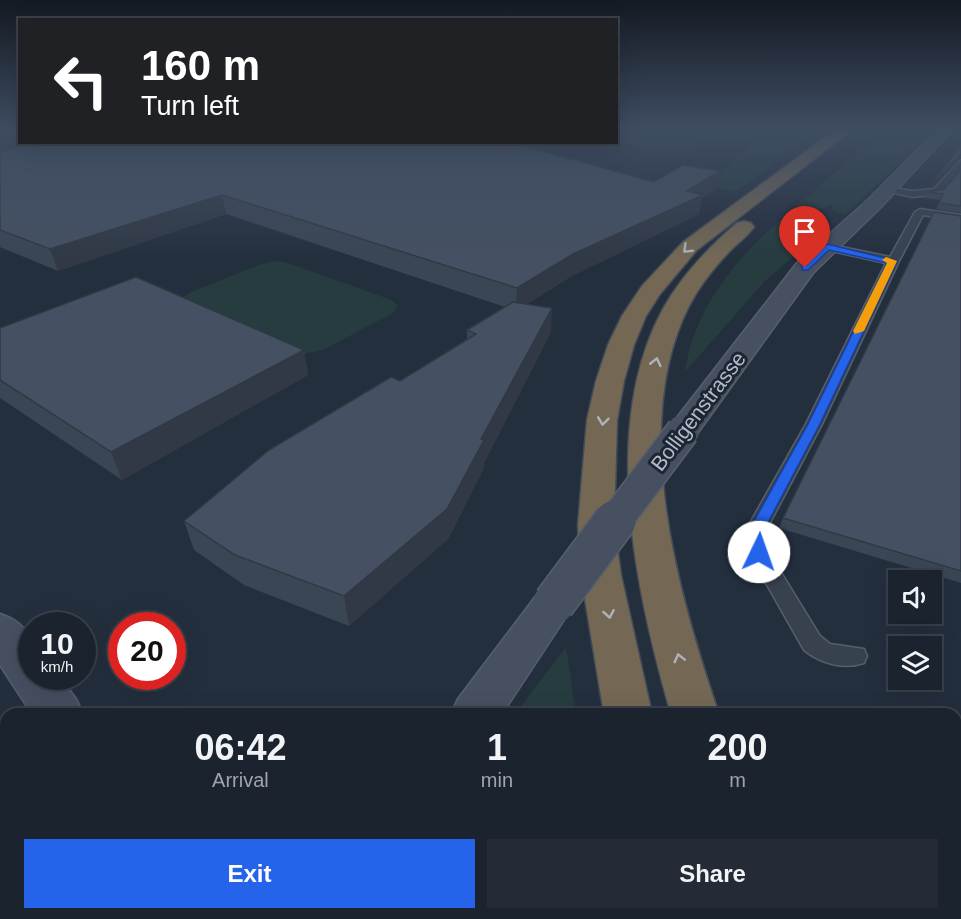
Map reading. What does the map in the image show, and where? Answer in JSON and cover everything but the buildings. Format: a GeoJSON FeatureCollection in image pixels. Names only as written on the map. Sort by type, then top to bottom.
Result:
{"type":"FeatureCollection","features":[{"type":"Feature","properties":{"kind":"highway"},"geometry":{"type":"LineString","coordinates":[[627,708],[601,575],[596,525],[602,420],[610,381],[621,345],[634,316],[650,291],[690,246],[796,173]]}},
{"type":"Feature","properties":{"kind":"highway"},"geometry":{"type":"LineString","coordinates":[[693,708],[664,599],[651,528],[646,424],[651,384],[659,350],[682,296],[717,253],[808,173]]}},
{"type":"Feature","properties":{"kind":"main road","name":"Bolligenstrasse"},"geometry":{"type":"LineString","coordinates":[[480,708],[554,603],[785,293],[805,268],[904,173]]}},
{"type":"Feature","properties":{"kind":"main road"},"geometry":{"type":"LineString","coordinates":[[0,631],[18,656]]}},
{"type":"Feature","properties":{"kind":"main road"},"geometry":{"type":"LineString","coordinates":[[42,690],[55,708]]}},
{"type":"Feature","properties":{"kind":"lane"},"geometry":{"type":"LineString","coordinates":[[888,190],[912,194],[937,192],[953,173]]}},
{"type":"Feature","properties":{"kind":"lane"},"geometry":{"type":"LineString","coordinates":[[855,656],[823,652],[812,643],[766,568],[759,552],[755,532],[814,424],[893,261],[920,213],[961,218]]}},
{"type":"Feature","properties":{"kind":"lane"},"geometry":{"type":"LineString","coordinates":[[827,247],[893,261]]}},
{"type":"Feature","properties":{"kind":"green space"},"geometry":{"type":"Polygon","coordinates":[[[721,173],[762,173],[736,192],[718,188],[721,173]]]}},
{"type":"Feature","properties":{"kind":"green space"},"geometry":{"type":"Polygon","coordinates":[[[834,173],[889,173],[845,215],[831,210],[833,205],[829,204],[817,210],[795,205],[815,192],[814,190],[834,173]]]}},
{"type":"Feature","properties":{"kind":"green space"},"geometry":{"type":"Polygon","coordinates":[[[787,214],[822,223],[826,229],[765,281],[685,372],[698,326],[721,284],[752,247],[787,214]]]}},
{"type":"Feature","properties":{"kind":"green space"},"geometry":{"type":"Polygon","coordinates":[[[277,261],[392,300],[398,306],[393,313],[323,350],[302,354],[181,299],[189,293],[261,264],[277,261]]]}},
{"type":"Feature","properties":{"kind":"green space"},"geometry":{"type":"Polygon","coordinates":[[[566,647],[575,708],[520,708],[566,647]]]}},
{"type":"Feature","properties":{"kind":"slow traffic"},"geometry":{"type":"LineString","coordinates":[[859,331],[893,261],[886,260]]}},
{"type":"Feature","properties":{"kind":"route"},"geometry":{"type":"LineString","coordinates":[[759,552],[755,532],[814,424],[893,261],[827,247],[805,268]]}}]}
